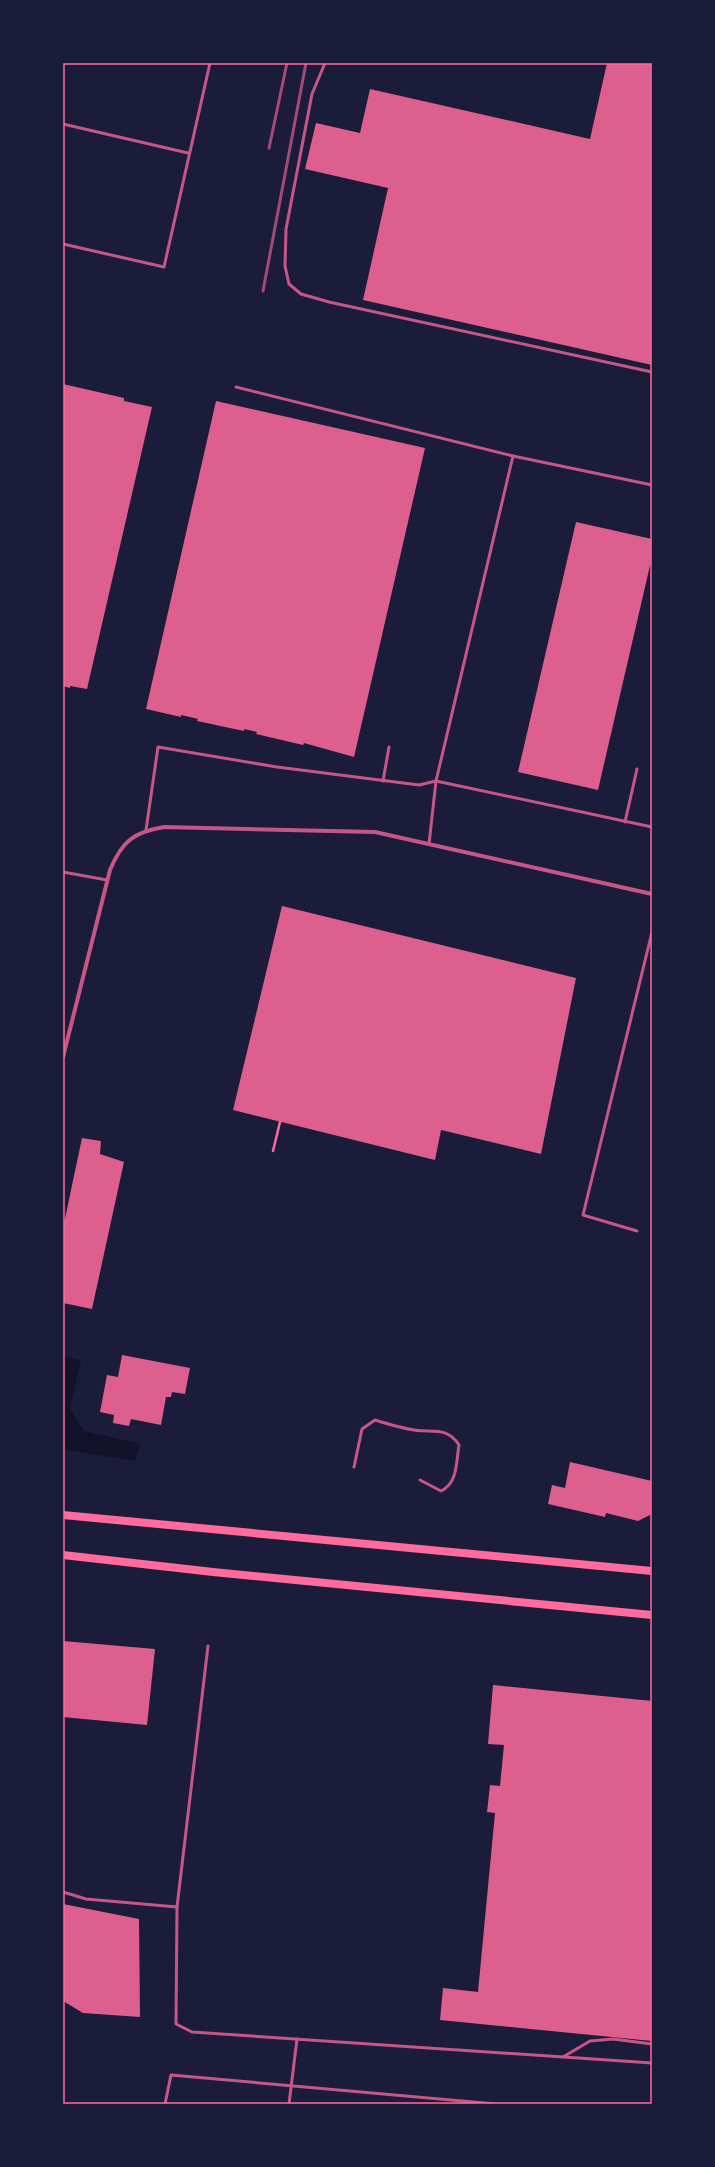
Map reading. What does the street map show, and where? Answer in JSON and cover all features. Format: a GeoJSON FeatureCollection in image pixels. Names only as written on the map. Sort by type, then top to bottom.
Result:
{"type":"FeatureCollection","features":[{"type":"Feature","properties":{"kind":"main road"},"geometry":{"type":"LineString","coordinates":[[63,1515],[652,1571]]}},
{"type":"Feature","properties":{"kind":"main road"},"geometry":{"type":"LineString","coordinates":[[63,1555],[652,1615]]}},
{"type":"Feature","properties":{"kind":"street"},"geometry":{"type":"LineString","coordinates":[[63,1057],[107,880],[117,852],[130,839],[146,830],[164,826],[374,832],[652,894]]}},
{"type":"Feature","properties":{"kind":"lane"},"geometry":{"type":"LineString","coordinates":[[63,244],[164,267],[188,153],[210,63]]}},
{"type":"Feature","properties":{"kind":"lane"},"geometry":{"type":"LineString","coordinates":[[325,63],[312,94],[286,229],[285,266],[289,284],[301,294],[329,302],[652,372]]}},
{"type":"Feature","properties":{"kind":"lane"},"geometry":{"type":"LineString","coordinates":[[63,124],[188,153]]}},
{"type":"Feature","properties":{"kind":"lane"},"geometry":{"type":"LineString","coordinates":[[236,387],[513,456],[652,485]]}},
{"type":"Feature","properties":{"kind":"lane"},"geometry":{"type":"LineString","coordinates":[[429,844],[436,780],[513,456]]}},
{"type":"Feature","properties":{"kind":"lane"},"geometry":{"type":"LineString","coordinates":[[146,830],[158,747],[277,767],[383,781],[419,785],[436,780],[652,827]]}},
{"type":"Feature","properties":{"kind":"lane"},"geometry":{"type":"LineString","coordinates":[[383,781],[389,747]]}},
{"type":"Feature","properties":{"kind":"lane"},"geometry":{"type":"LineString","coordinates":[[624,822],[637,769]]}},
{"type":"Feature","properties":{"kind":"lane"},"geometry":{"type":"LineString","coordinates":[[63,872],[107,880]]}},
{"type":"Feature","properties":{"kind":"lane"},"geometry":{"type":"LineString","coordinates":[[637,1231],[583,1215],[652,932]]}},
{"type":"Feature","properties":{"kind":"lane"},"geometry":{"type":"LineString","coordinates":[[354,1467],[362,1429],[375,1420],[416,1431],[439,1430],[447,1433],[455,1439],[459,1445],[453,1482],[448,1488],[441,1491],[420,1480]]}},
{"type":"Feature","properties":{"kind":"lane"},"geometry":{"type":"LineString","coordinates":[[208,1646],[177,1907],[176,2024],[192,2032],[652,2063]]}},
{"type":"Feature","properties":{"kind":"lane"},"geometry":{"type":"LineString","coordinates":[[63,1892],[86,1899],[177,1907]]}},
{"type":"Feature","properties":{"kind":"lane"},"geometry":{"type":"LineString","coordinates":[[563,2057],[590,2041],[613,2039],[652,2044]]}},
{"type":"Feature","properties":{"kind":"lane"},"geometry":{"type":"LineString","coordinates":[[288,2104],[297,2040]]}},
{"type":"Feature","properties":{"kind":"lane"},"geometry":{"type":"LineString","coordinates":[[165,2104],[171,2075],[496,2104]]}},
{"type":"Feature","properties":{"kind":"path"},"geometry":{"type":"LineString","coordinates":[[273,1150],[280,1122]]}},
{"type":"Feature","properties":{"kind":"shaded area"},"geometry":{"type":"Polygon","coordinates":[[[63,1356],[81,1360],[70,1409],[84,1431],[140,1444],[135,1461],[63,1449],[63,1356]]]}},
{"type":"Feature","properties":{"kind":"building"},"geometry":{"type":"Polygon","coordinates":[[[607,63],[652,63],[652,365],[363,300],[388,188],[305,169],[316,123],[360,133],[370,89],[590,139],[607,63]]]}},
{"type":"Feature","properties":{"kind":"building"},"geometry":{"type":"Polygon","coordinates":[[[63,384],[124,398],[124,401],[152,407],[87,689],[63,686],[63,384]]]}},
{"type":"Feature","properties":{"kind":"building"},"geometry":{"type":"Polygon","coordinates":[[[216,401],[425,448],[354,757],[304,743],[303,745],[256,734],[257,732],[244,729],[244,731],[197,721],[198,719],[181,715],[181,717],[146,709],[216,401]]]}},
{"type":"Feature","properties":{"kind":"building"},"geometry":{"type":"Polygon","coordinates":[[[576,522],[652,539],[652,557],[598,790],[518,772],[576,522]]]}},
{"type":"Feature","properties":{"kind":"building"},"geometry":{"type":"Polygon","coordinates":[[[282,906],[576,978],[541,1154],[441,1130],[435,1160],[233,1110],[282,906]]]}},
{"type":"Feature","properties":{"kind":"building"},"geometry":{"type":"Polygon","coordinates":[[[82,1138],[101,1141],[100,1154],[124,1162],[92,1309],[63,1303],[63,1228],[82,1138]]]}},
{"type":"Feature","properties":{"kind":"building"},"geometry":{"type":"Polygon","coordinates":[[[122,1355],[190,1368],[185,1394],[172,1392],[171,1397],[166,1397],[161,1425],[131,1419],[129,1426],[113,1423],[114,1415],[100,1412],[107,1375],[118,1377],[122,1355]]]}},
{"type":"Feature","properties":{"kind":"building"},"geometry":{"type":"Polygon","coordinates":[[[570,1462],[652,1481],[652,1514],[638,1521],[606,1513],[605,1517],[548,1504],[552,1485],[565,1488],[570,1462]]]}},
{"type":"Feature","properties":{"kind":"building"},"geometry":{"type":"Polygon","coordinates":[[[63,1641],[155,1649],[147,1725],[63,1717],[63,1641]]]}},
{"type":"Feature","properties":{"kind":"building"},"geometry":{"type":"Polygon","coordinates":[[[493,1685],[652,1701],[652,2041],[440,2020],[443,1988],[478,1992],[495,1813],[487,1812],[490,1785],[500,1786],[504,1745],[488,1744],[493,1685]]]}},
{"type":"Feature","properties":{"kind":"building"},"geometry":{"type":"Polygon","coordinates":[[[63,1904],[139,1919],[140,2017],[83,2013],[63,2001],[63,1904]]]}},
{"type":"Feature","properties":{"kind":"railway"},"geometry":{"type":"LineString","coordinates":[[269,148],[287,63]]}},
{"type":"Feature","properties":{"kind":"railway"},"geometry":{"type":"LineString","coordinates":[[263,291],[306,63]]}}]}
